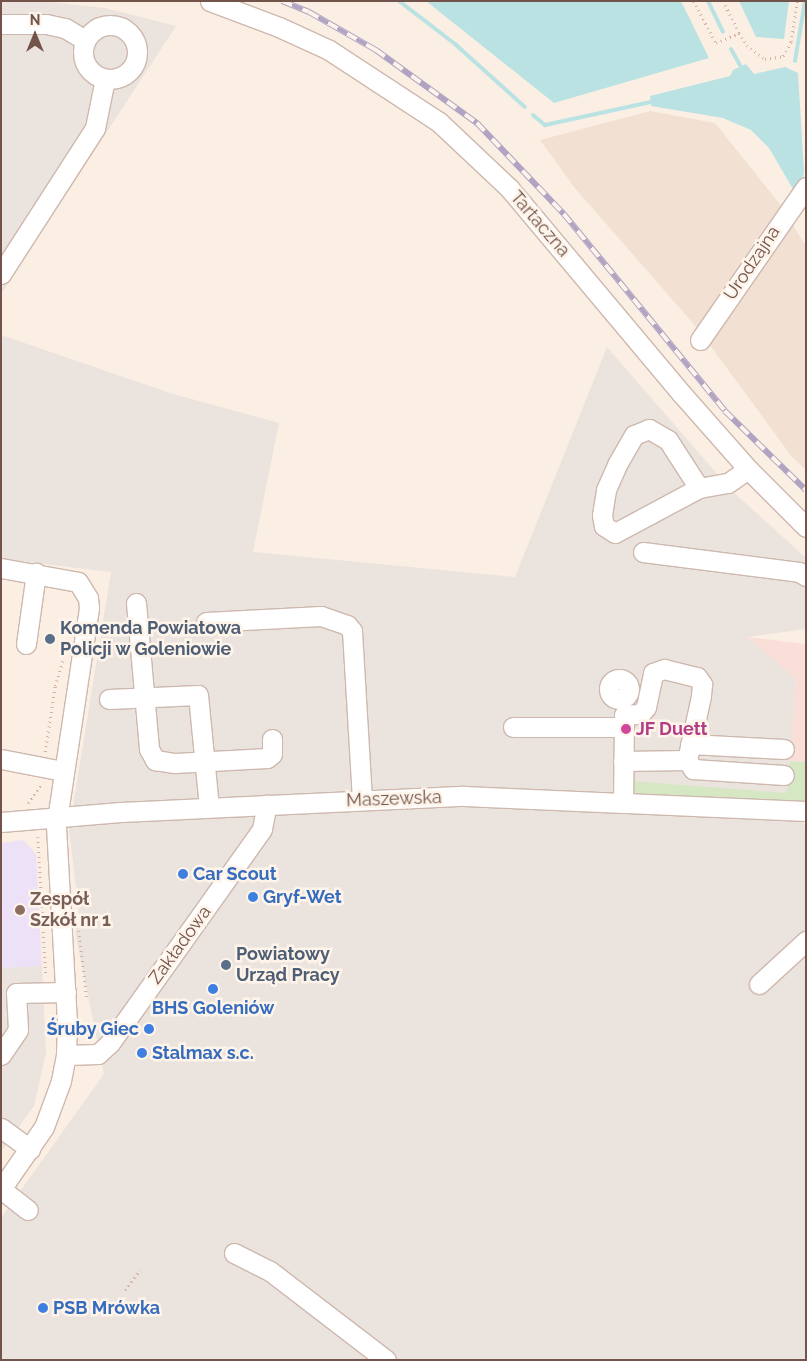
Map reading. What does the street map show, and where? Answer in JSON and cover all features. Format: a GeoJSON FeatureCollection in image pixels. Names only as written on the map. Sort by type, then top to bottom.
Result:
{"type":"FeatureCollection","features":[{"type":"Feature","properties":{"kind":"street","name":"Tartaczna"},"geometry":{"type":"LineString","coordinates":[[210,1],[279,26],[329,50],[439,122],[476,155],[551,236],[748,469],[806,527]]}},
{"type":"Feature","properties":{"kind":"street"},"geometry":{"type":"LineString","coordinates":[[1,24],[46,24],[65,28],[85,40]]}},
{"type":"Feature","properties":{"kind":"street"},"geometry":{"type":"LineString","coordinates":[[106,25],[122,27],[134,39],[137,56],[129,71],[114,79],[105,79],[97,76],[86,64],[83,56],[85,40],[90,33],[106,25]]}},
{"type":"Feature","properties":{"kind":"street"},"geometry":{"type":"LineString","coordinates":[[1,274],[95,128],[105,79]]}},
{"type":"Feature","properties":{"kind":"street","name":"Urodzajna"},"geometry":{"type":"LineString","coordinates":[[700,340],[806,187]]}},
{"type":"Feature","properties":{"kind":"street"},"geometry":{"type":"LineString","coordinates":[[699,488],[668,440],[649,428],[634,435],[617,465],[606,490],[602,515],[604,526],[615,533],[699,488],[728,483],[748,469]]}},
{"type":"Feature","properties":{"kind":"street"},"geometry":{"type":"LineString","coordinates":[[643,552],[799,572],[806,576]]}},
{"type":"Feature","properties":{"kind":"street"},"geometry":{"type":"LineString","coordinates":[[1,568],[65,577],[78,582],[85,589],[89,608],[55,770],[57,816],[70,927],[66,992],[66,1055],[54,1104],[30,1149],[1,1189],[28,1210]]}},
{"type":"Feature","properties":{"kind":"street"},"geometry":{"type":"LineString","coordinates":[[26,644],[36,573]]}},
{"type":"Feature","properties":{"kind":"street"},"geometry":{"type":"LineString","coordinates":[[136,604],[150,749],[155,760],[160,763],[205,762],[270,757],[272,738]]}},
{"type":"Feature","properties":{"kind":"street"},"geometry":{"type":"LineString","coordinates":[[206,622],[321,616],[347,625],[352,631],[362,800]]}},
{"type":"Feature","properties":{"kind":"street"},"geometry":{"type":"LineString","coordinates":[[622,803],[624,706],[653,673],[664,669],[684,672],[697,677],[702,684],[688,752],[693,769],[784,775]]}},
{"type":"Feature","properties":{"kind":"street"},"geometry":{"type":"LineString","coordinates":[[513,727],[624,706],[640,714],[646,707],[653,673]]}},
{"type":"Feature","properties":{"kind":"street"},"geometry":{"type":"LineString","coordinates":[[109,699],[198,694],[209,807]]}},
{"type":"Feature","properties":{"kind":"street"},"geometry":{"type":"LineString","coordinates":[[623,761],[688,752],[784,749]]}},
{"type":"Feature","properties":{"kind":"street"},"geometry":{"type":"LineString","coordinates":[[1,759],[55,770]]}},
{"type":"Feature","properties":{"kind":"street","name":"Maszewska"},"geometry":{"type":"LineString","coordinates":[[1,822],[57,816],[209,807],[464,796],[797,812],[806,818]]}},
{"type":"Feature","properties":{"kind":"street","name":"Zakładowa"},"geometry":{"type":"LineString","coordinates":[[66,1055],[98,1054],[110,1042],[242,846],[265,824],[267,804]]}},
{"type":"Feature","properties":{"kind":"street"},"geometry":{"type":"LineString","coordinates":[[759,984],[803,948]]}},
{"type":"Feature","properties":{"kind":"street"},"geometry":{"type":"LineString","coordinates":[[1,1055],[18,1030],[16,993],[66,992]]}},
{"type":"Feature","properties":{"kind":"street"},"geometry":{"type":"LineString","coordinates":[[1,1128],[30,1149]]}},
{"type":"Feature","properties":{"kind":"street"},"geometry":{"type":"LineString","coordinates":[[234,1253],[270,1271],[386,1360]]}},
{"type":"Feature","properties":{"kind":"path"},"geometry":{"type":"LineString","coordinates":[[694,1],[716,43],[739,34]]}},
{"type":"Feature","properties":{"kind":"path"},"geometry":{"type":"LineString","coordinates":[[723,1],[739,34],[747,45],[765,59],[783,56],[791,42],[797,1]]}},
{"type":"Feature","properties":{"kind":"path"},"geometry":{"type":"LineString","coordinates":[[27,805],[45,778],[55,770],[44,760],[52,704],[63,660]]}},
{"type":"Feature","properties":{"kind":"path"},"geometry":{"type":"LineString","coordinates":[[70,927],[86,999]]}},
{"type":"Feature","properties":{"kind":"path"},"geometry":{"type":"LineString","coordinates":[[125,1290],[140,1270]]}},
{"type":"Feature","properties":{"kind":"shaded area"},"geometry":{"type":"Polygon","coordinates":[[[1,1],[42,1],[105,8],[176,26],[1,294],[1,1]]]}},
{"type":"Feature","properties":{"kind":"shaded area"},"geometry":{"type":"Polygon","coordinates":[[[650,111],[715,123],[779,203],[806,246],[806,470],[792,457],[698,329],[574,187],[540,140],[650,111]]]}},
{"type":"Feature","properties":{"kind":"shaded area"},"geometry":{"type":"Polygon","coordinates":[[[1,335],[170,393],[279,423],[253,552],[515,577],[607,347],[731,490],[806,558],[806,629],[747,637],[796,679],[788,793],[806,828],[806,1360],[1,1360],[1,1218],[104,1074],[75,932],[80,920],[69,831],[111,572],[1,559],[1,335]]]}},
{"type":"Feature","properties":{"kind":"shaded area"},"geometry":{"type":"Polygon","coordinates":[[[747,637],[806,644],[806,762],[790,761],[796,679],[747,637]]]}},
{"type":"Feature","properties":{"kind":"shaded area","name":"Zespół Szkół nr 1"},"geometry":{"type":"Polygon","coordinates":[[[23,840],[36,854],[42,966],[1,968],[1,843],[23,840]]]}},
{"type":"Feature","properties":{"kind":"shaded area"},"geometry":{"type":"Polygon","coordinates":[[[42,966],[46,1053],[34,1106],[1,1152],[1,968],[42,966]]]}},
{"type":"Feature","properties":{"kind":"green space"},"geometry":{"type":"Polygon","coordinates":[[[790,761],[806,762],[806,805],[637,795],[630,781],[787,793],[790,761]]]}},
{"type":"Feature","properties":{"kind":"water"},"geometry":{"type":"Polygon","coordinates":[[[426,1],[681,1],[709,58],[554,103],[426,1]]]}},
{"type":"Feature","properties":{"kind":"water"},"geometry":{"type":"Polygon","coordinates":[[[739,1],[789,1],[784,39],[756,37],[739,1]]]}},
{"type":"Feature","properties":{"kind":"water"},"geometry":{"type":"Polygon","coordinates":[[[746,64],[754,74],[785,67],[798,73],[804,171],[803,178],[793,189],[769,148],[751,130],[723,118],[651,106],[650,96],[730,76],[733,70],[746,64]]]}},
{"type":"Feature","properties":{"kind":"waterway"},"geometry":{"type":"LineString","coordinates":[[399,1],[455,44],[525,107]]}},
{"type":"Feature","properties":{"kind":"waterway"},"geometry":{"type":"LineString","coordinates":[[708,1],[723,32]]}},
{"type":"Feature","properties":{"kind":"waterway"},"geometry":{"type":"LineString","coordinates":[[795,61],[805,1]]}},
{"type":"Feature","properties":{"kind":"waterway"},"geometry":{"type":"LineString","coordinates":[[731,49],[743,71]]}},
{"type":"Feature","properties":{"kind":"waterway"},"geometry":{"type":"LineString","coordinates":[[533,115],[545,125],[655,101]]}},
{"type":"Feature","properties":{"kind":"railway"},"geometry":{"type":"LineString","coordinates":[[282,1],[309,12],[376,50],[477,123],[564,214],[725,411],[806,490]]}},
{"type":"Feature","properties":{"kind":"place","name":"Komenda Powiatowa Policji w Goleniowie"},"geometry":{"type":"Point","coordinates":[50,639]}},
{"type":"Feature","properties":{"kind":"place","name":"JF Duett"},"geometry":{"type":"Point","coordinates":[626,729]}},
{"type":"Feature","properties":{"kind":"place","name":"Car Scout"},"geometry":{"type":"Point","coordinates":[183,874]}},
{"type":"Feature","properties":{"kind":"place","name":"Gryf-Wet"},"geometry":{"type":"Point","coordinates":[253,897]}},
{"type":"Feature","properties":{"kind":"place","name":"Zespół Szkół nr 1"},"geometry":{"type":"Point","coordinates":[20,910]}},
{"type":"Feature","properties":{"kind":"place","name":"Powiatowy Urząd Pracy"},"geometry":{"type":"Point","coordinates":[226,965]}},
{"type":"Feature","properties":{"kind":"place","name":"BHS Goleniów"},"geometry":{"type":"Point","coordinates":[213,989]}},
{"type":"Feature","properties":{"kind":"place","name":"Śruby Giec"},"geometry":{"type":"Point","coordinates":[149,1029]}},
{"type":"Feature","properties":{"kind":"place","name":"Stalmax s.c."},"geometry":{"type":"Point","coordinates":[142,1053]}},
{"type":"Feature","properties":{"kind":"place","name":"PSB Mrówka"},"geometry":{"type":"Point","coordinates":[43,1308]}}]}
